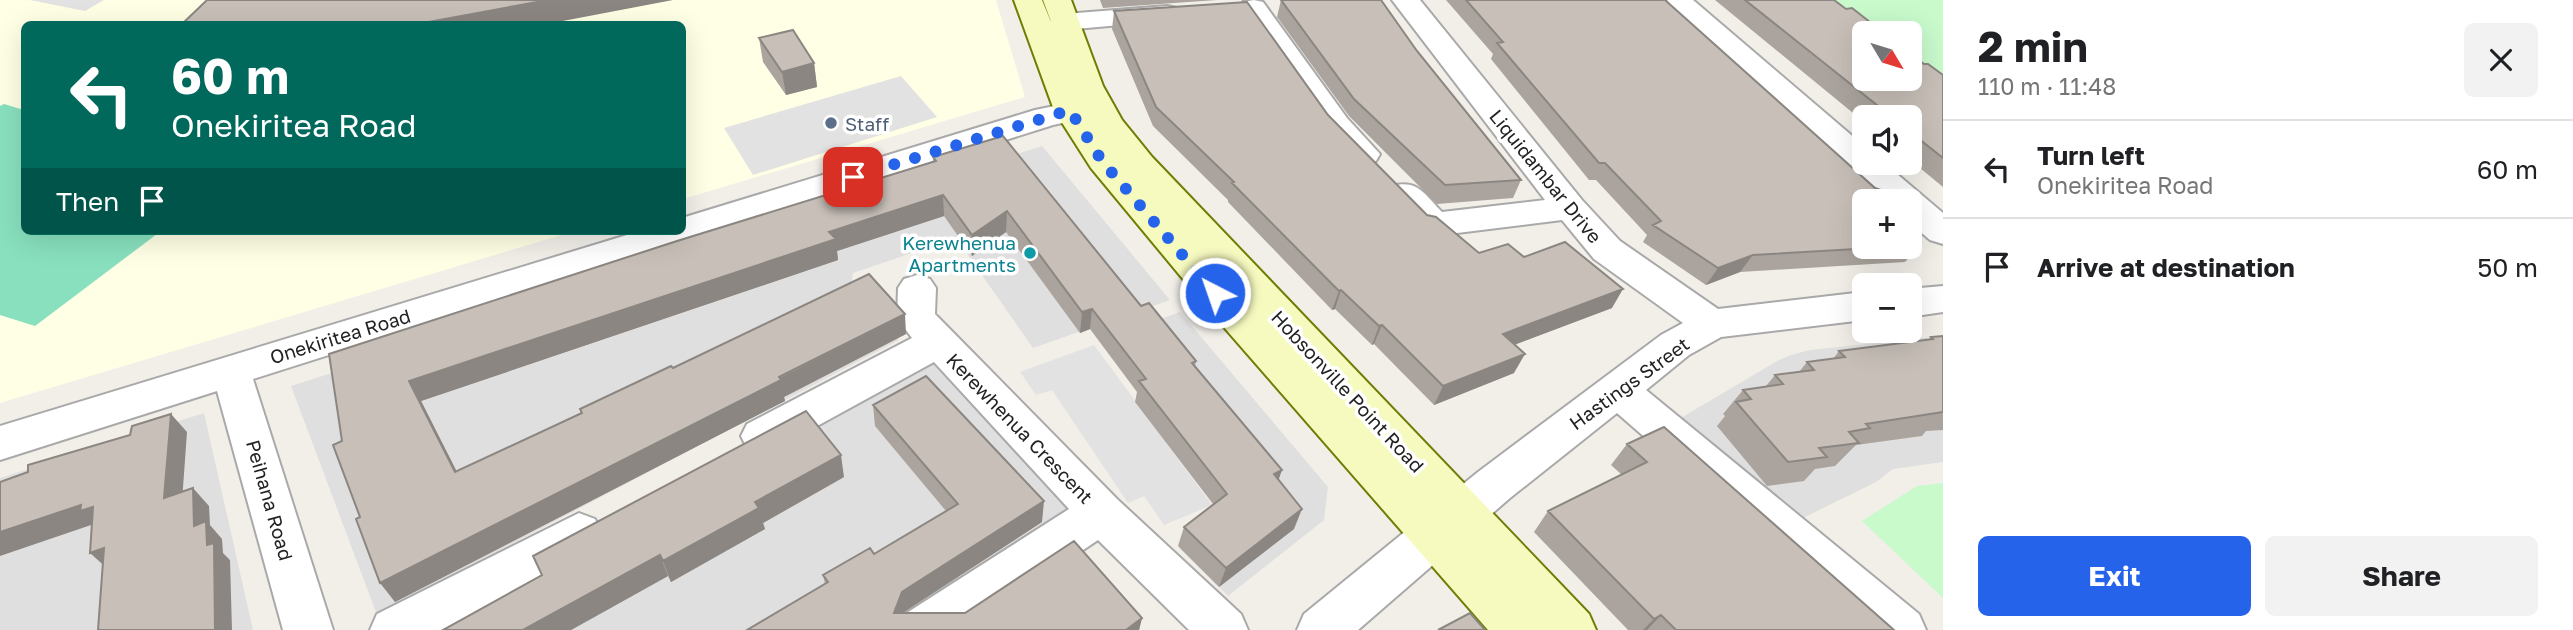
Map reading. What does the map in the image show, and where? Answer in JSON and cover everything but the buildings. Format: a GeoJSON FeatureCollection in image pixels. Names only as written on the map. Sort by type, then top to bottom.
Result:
{"type":"FeatureCollection","features":[{"type":"Feature","properties":{"kind":"street","name":"Hobsonville Point Road"},"geometry":{"type":"LineString","coordinates":[[1028,0],[1084,108],[1140,164],[1448,524],[1520,630]]}},
{"type":"Feature","properties":{"kind":"street","name":"Liquidambar Drive"},"geometry":{"type":"LineString","coordinates":[[1406,0],[1570,208],[1607,250],[1712,324]]}},
{"type":"Feature","properties":{"kind":"street"},"geometry":{"type":"LineString","coordinates":[[1676,0],[1893,189]]}},
{"type":"Feature","properties":{"kind":"street"},"geometry":{"type":"LineString","coordinates":[[1253,8],[1336,125],[1433,224],[1570,208]]}},
{"type":"Feature","properties":{"kind":"street","name":"Hobsonville Point Road"},"geometry":{"type":"LineString","coordinates":[[1061,11],[1087,86],[1084,108]]}},
{"type":"Feature","properties":{"kind":"street"},"geometry":{"type":"LineString","coordinates":[[1061,11],[1187,12]]}},
{"type":"Feature","properties":{"kind":"street","name":"Onekiritea Road"},"geometry":{"type":"LineString","coordinates":[[686,229],[1084,108]]}},
{"type":"Feature","properties":{"kind":"street"},"geometry":{"type":"LineString","coordinates":[[1922,214],[1943,232]]}},
{"type":"Feature","properties":{"kind":"street","name":"Onekiritea Road"},"geometry":{"type":"LineString","coordinates":[[0,443],[668,235]]}},
{"type":"Feature","properties":{"kind":"street","name":"Kerewhenua Crescent"},"geometry":{"type":"LineString","coordinates":[[917,288],[916,318],[1101,513],[1223,630]]}},
{"type":"Feature","properties":{"kind":"street"},"geometry":{"type":"LineString","coordinates":[[1922,301],[1943,299]]}},
{"type":"Feature","properties":{"kind":"street","name":"Hastings Street"},"geometry":{"type":"LineString","coordinates":[[1322,630],[1448,524],[1675,345],[1712,324],[1852,307]]}},
{"type":"Feature","properties":{"kind":"street","name":"Kerewhenua Crescent"},"geometry":{"type":"LineString","coordinates":[[729,454],[939,342]]}},
{"type":"Feature","properties":{"kind":"street","name":"Peihana Road"},"geometry":{"type":"LineString","coordinates":[[229,370],[240,397],[308,630]]}},
{"type":"Feature","properties":{"kind":"street"},"geometry":{"type":"LineString","coordinates":[[1617,389],[1901,630]]}},
{"type":"Feature","properties":{"kind":"street"},"geometry":{"type":"LineString","coordinates":[[395,630],[617,512]]}},
{"type":"Feature","properties":{"kind":"street","name":"Kerewhenua Crescent"},"geometry":{"type":"LineString","coordinates":[[923,630],[1101,513]]}},
{"type":"Feature","properties":{"kind":"street","name":"Hobsonville Point Road"},"geometry":{"type":"LineString","coordinates":[[1448,524],[1571,630]]}},
{"type":"Feature","properties":{"kind":"shaded area"},"geometry":{"type":"Polygon","coordinates":[[[0,0],[996,0],[1025,97],[686,198],[686,21],[21,21],[21,235],[562,235],[0,403],[0,0]]]}},
{"type":"Feature","properties":{"kind":"shaded area"},"geometry":{"type":"Polygon","coordinates":[[[30,0],[104,0],[85,11],[30,0]]]}},
{"type":"Feature","properties":{"kind":"shaded area","name":"Staff"},"geometry":{"type":"Polygon","coordinates":[[[901,76],[937,117],[753,175],[724,128],[901,76]]]}},
{"type":"Feature","properties":{"kind":"shaded area"},"geometry":{"type":"Polygon","coordinates":[[[1042,146],[1170,300],[1033,348],[956,238],[853,273],[851,286],[899,340],[377,615],[291,386],[1042,146]]]}},
{"type":"Feature","properties":{"kind":"shaded area"},"geometry":{"type":"Polygon","coordinates":[[[1180,312],[1328,487],[1324,520],[1228,596],[1180,549],[1234,511],[1105,339],[1180,312]]]}},
{"type":"Feature","properties":{"kind":"shaded area"},"geometry":{"type":"Polygon","coordinates":[[[1943,336],[1943,462],[1893,469],[1876,482],[1799,520],[1679,419],[1791,355],[1810,350],[1876,343],[1922,343],[1922,338],[1943,336]]]}},
{"type":"Feature","properties":{"kind":"shaded area"},"geometry":{"type":"Polygon","coordinates":[[[1094,345],[1212,505],[1164,525],[1144,496],[1128,503],[1052,390],[1036,395],[1020,372],[1094,345]]]}},
{"type":"Feature","properties":{"kind":"shaded area"},"geometry":{"type":"Polygon","coordinates":[[[930,354],[1073,506],[880,630],[411,630],[930,354]]]}},
{"type":"Feature","properties":{"kind":"shaded area"},"geometry":{"type":"Polygon","coordinates":[[[204,413],[253,630],[0,630],[0,478],[204,413]]]}},
{"type":"Feature","properties":{"kind":"green space"},"geometry":{"type":"Polygon","coordinates":[[[1825,0],[1943,0],[1943,76],[1922,69],[1922,21],[1853,21],[1825,0]]]}},
{"type":"Feature","properties":{"kind":"green space"},"geometry":{"type":"Polygon","coordinates":[[[4,104],[21,109],[21,235],[156,235],[35,326],[0,315],[0,106],[4,104]]]}},
{"type":"Feature","properties":{"kind":"green space"},"geometry":{"type":"Polygon","coordinates":[[[1943,483],[1943,598],[1862,521],[1917,486],[1943,483]]]}},
{"type":"Feature","properties":{"kind":"place","name":"Staff"},"geometry":{"type":"Point","coordinates":[831,123]}},
{"type":"Feature","properties":{"kind":"place","name":"Kerewhenua Apartments"},"geometry":{"type":"Point","coordinates":[1030,253]}},
{"type":"Feature","properties":{"kind":"route"},"geometry":{"type":"LineString","coordinates":[[853,177],[1070,110],[1102,161],[1215,293]]}}]}
